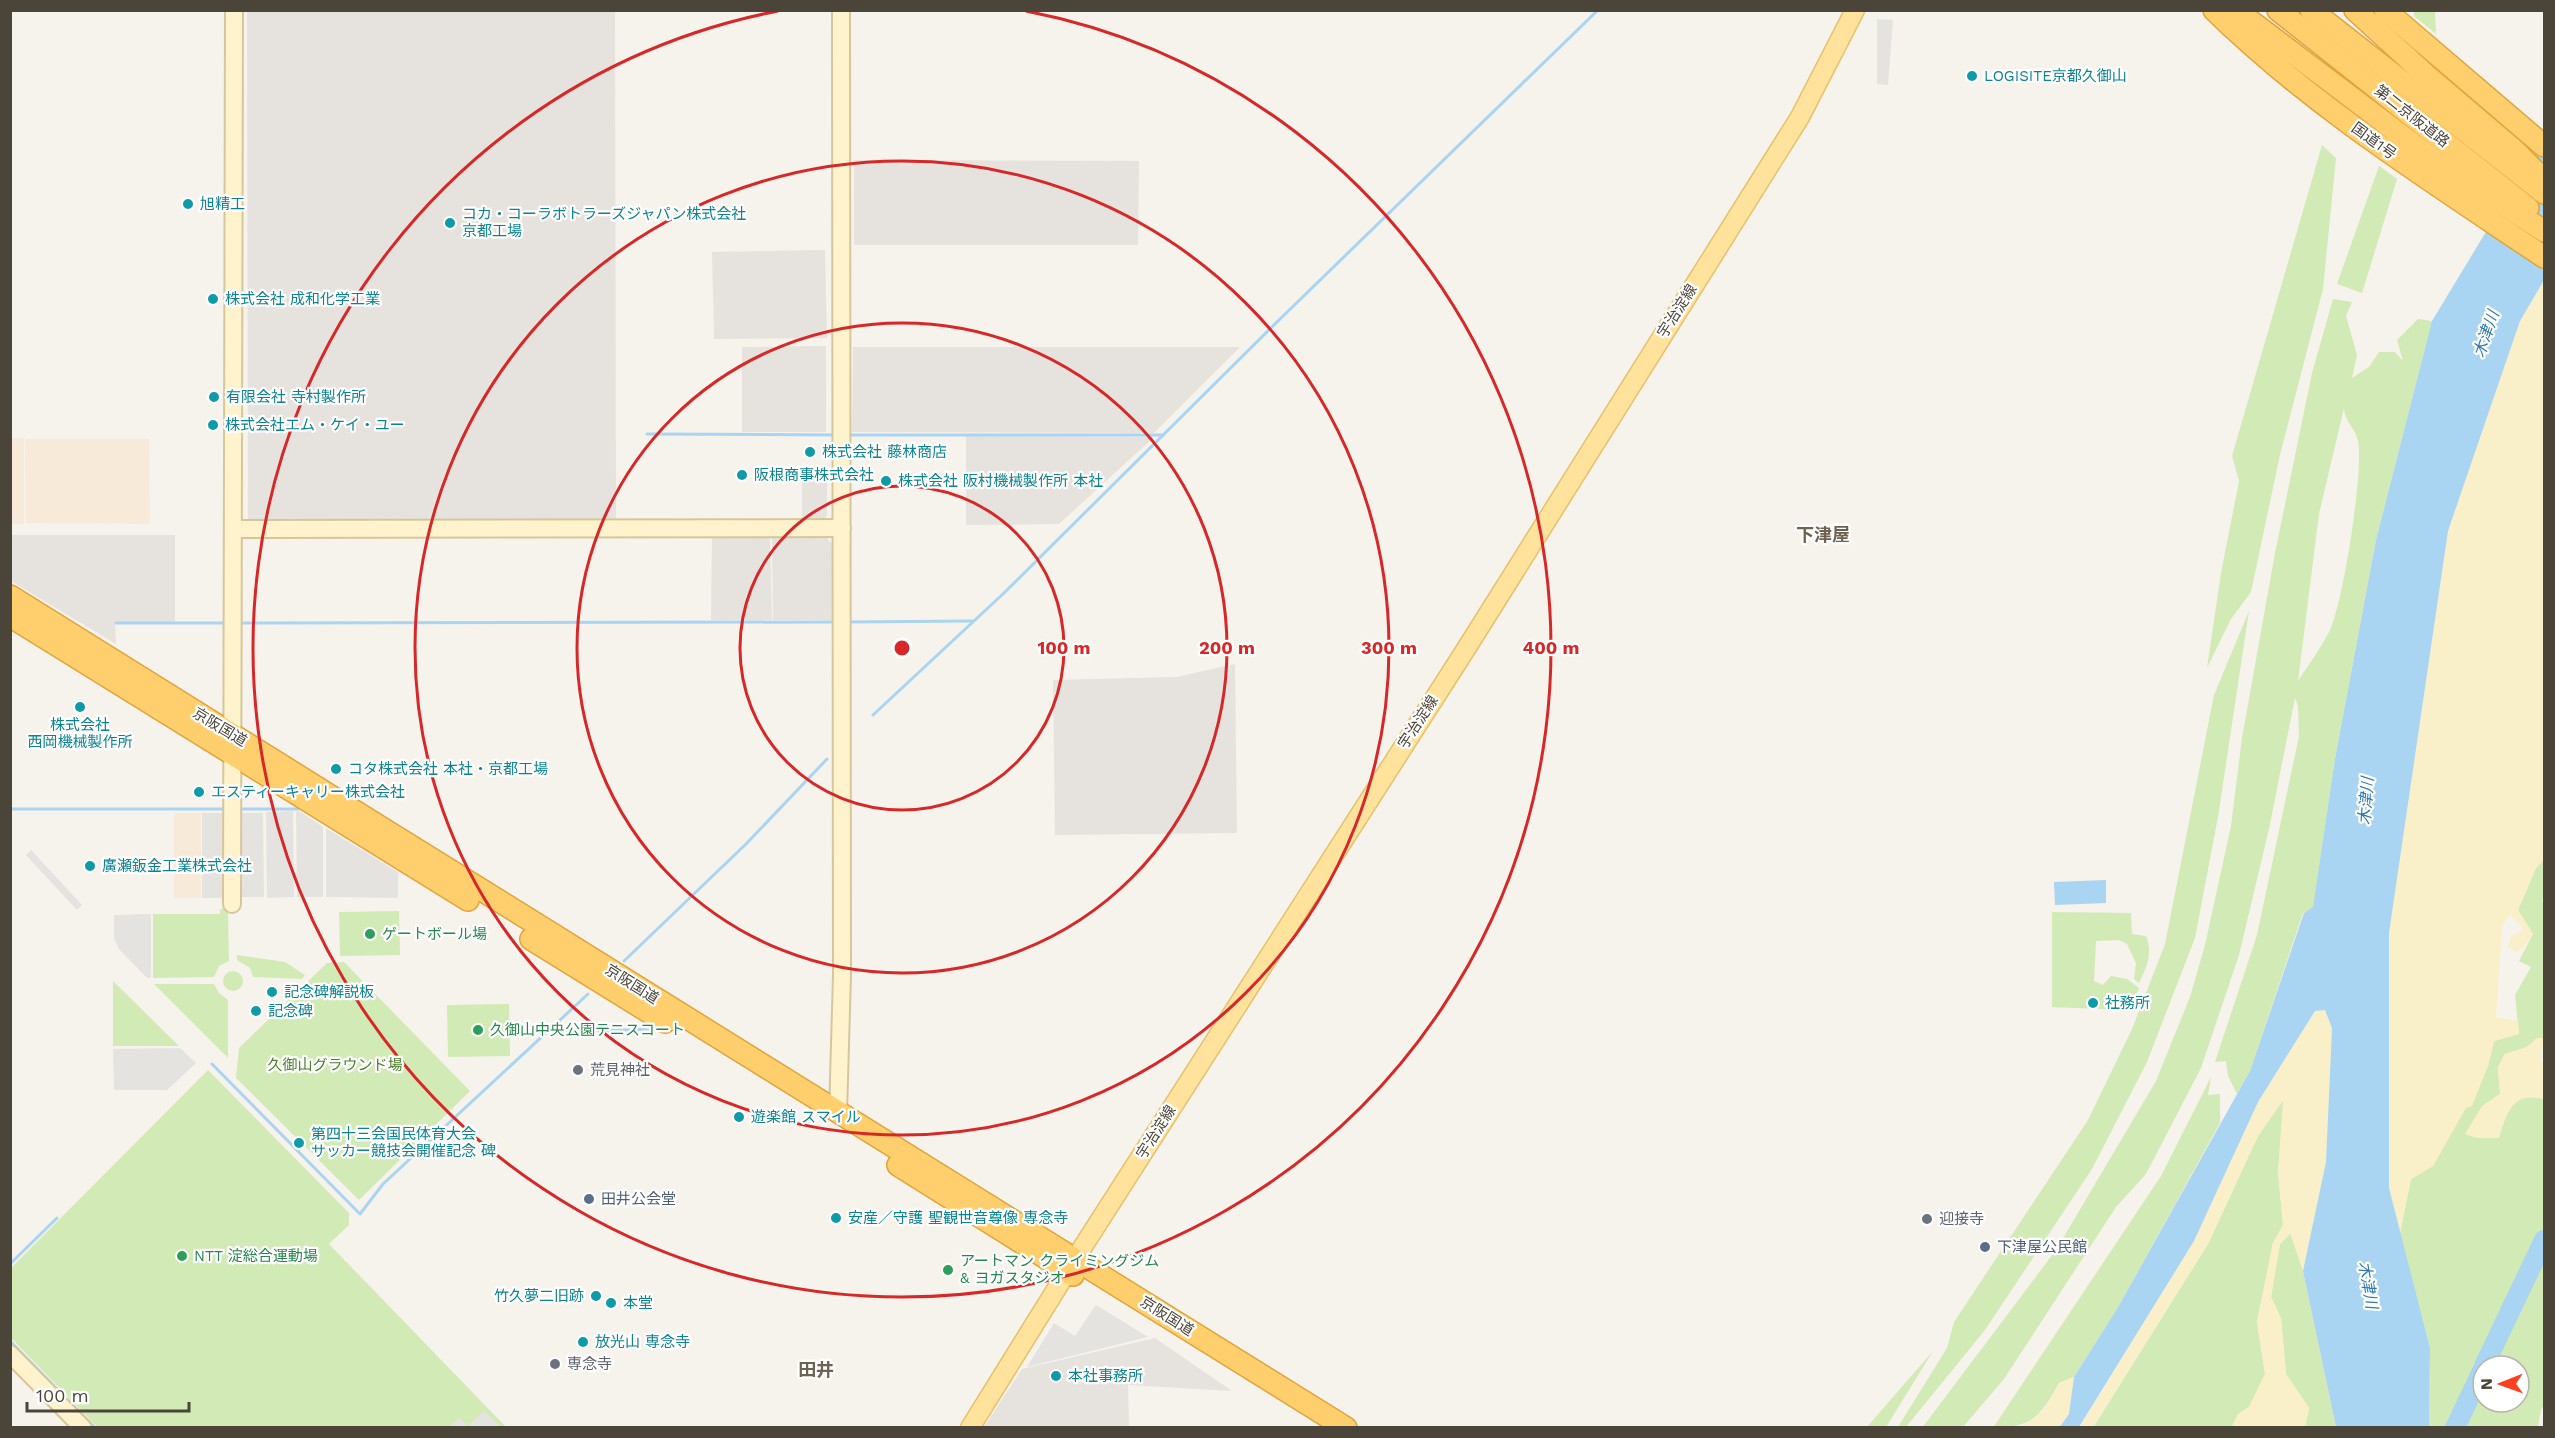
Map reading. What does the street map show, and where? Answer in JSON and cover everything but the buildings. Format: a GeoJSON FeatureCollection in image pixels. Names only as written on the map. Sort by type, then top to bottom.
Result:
{"type":"FeatureCollection","features":[{"type":"Feature","properties":{"kind":"highway","name":"国道1号"},"geometry":{"type":"LineString","coordinates":[[2214,10],[2246,41],[2301,87],[2382,148],[2544,257]]}},
{"type":"Feature","properties":{"kind":"highway"},"geometry":{"type":"LineString","coordinates":[[2236,10],[2438,162],[2544,231]]}},
{"type":"Feature","properties":{"kind":"highway","name":"第二京阪道路"},"geometry":{"type":"LineString","coordinates":[[2278,10],[2544,222]]}},
{"type":"Feature","properties":{"kind":"highway","name":"第二京阪道路"},"geometry":{"type":"LineString","coordinates":[[2311,10],[2544,193]]}},
{"type":"Feature","properties":{"kind":"highway"},"geometry":{"type":"LineString","coordinates":[[2355,10],[2426,75],[2514,150],[2544,181]]}},
{"type":"Feature","properties":{"kind":"highway"},"geometry":{"type":"LineString","coordinates":[[2385,10],[2544,146]]}},
{"type":"Feature","properties":{"kind":"highway","name":"京阪国道"},"geometry":{"type":"LineString","coordinates":[[10,596],[232,745]]}},
{"type":"Feature","properties":{"kind":"highway","name":"京阪国道"},"geometry":{"type":"LineString","coordinates":[[10,616],[531,923],[606,976],[1071,1265],[1346,1428]]}},
{"type":"Feature","properties":{"kind":"highway","name":"京阪国道"},"geometry":{"type":"LineString","coordinates":[[606,976],[975,1194],[1071,1265],[1321,1428]]}},
{"type":"Feature","properties":{"kind":"main road","name":"宇治淀線"},"geometry":{"type":"LineString","coordinates":[[970,1428],[1071,1265],[1466,648],[1800,117],[1855,10]]}},
{"type":"Feature","properties":{"kind":"street"},"geometry":{"type":"LineString","coordinates":[[232,904],[234,10]]}},
{"type":"Feature","properties":{"kind":"street"},"geometry":{"type":"LineString","coordinates":[[838,1114],[842,975],[841,10]]}},
{"type":"Feature","properties":{"kind":"street"},"geometry":{"type":"LineString","coordinates":[[233,530],[842,528]]}},
{"type":"Feature","properties":{"kind":"street"},"geometry":{"type":"LineString","coordinates":[[807,1093],[821,1092],[830,1087],[840,1072]]}},
{"type":"Feature","properties":{"kind":"street"},"geometry":{"type":"LineString","coordinates":[[10,1354],[82,1428]]}},
{"type":"Feature","properties":{"kind":"shaded area","name":"コカ・コーラボトラーズジャパン株式会社 京都工場"},"geometry":{"type":"Polygon","coordinates":[[[247,11],[615,11],[616,519],[248,520],[247,11]]]}},
{"type":"Feature","properties":{"kind":"shaded area"},"geometry":{"type":"Polygon","coordinates":[[[1877,19],[1893,20],[1888,85],[1877,84],[1877,19]]]}},
{"type":"Feature","properties":{"kind":"shaded area"},"geometry":{"type":"Polygon","coordinates":[[[854,160],[1139,161],[1138,245],[854,245],[854,160]]]}},
{"type":"Feature","properties":{"kind":"shaded area"},"geometry":{"type":"Polygon","coordinates":[[[825,250],[827,338],[714,339],[712,252],[825,250]]]}},
{"type":"Feature","properties":{"kind":"shaded area"},"geometry":{"type":"Polygon","coordinates":[[[826,346],[826,432],[742,432],[742,347],[826,346]]]}},
{"type":"Feature","properties":{"kind":"shaded area"},"geometry":{"type":"Polygon","coordinates":[[[853,347],[1240,347],[1154,433],[852,432],[853,347]]]}},
{"type":"Feature","properties":{"kind":"shaded area"},"geometry":{"type":"Polygon","coordinates":[[[966,436],[1154,437],[1059,524],[966,525],[966,436]]]}},
{"type":"Feature","properties":{"kind":"shaded area"},"geometry":{"type":"Polygon","coordinates":[[[11,438],[24,438],[24,524],[11,524],[11,438]]]}},
{"type":"Feature","properties":{"kind":"shaded area"},"geometry":{"type":"Polygon","coordinates":[[[25,439],[149,439],[150,524],[26,523],[25,439]]]}},
{"type":"Feature","properties":{"kind":"shaded area"},"geometry":{"type":"Polygon","coordinates":[[[802,466],[827,466],[827,515],[821,523],[802,523],[802,466]]]}},
{"type":"Feature","properties":{"kind":"shaded area"},"geometry":{"type":"Polygon","coordinates":[[[770,534],[772,620],[711,620],[712,536],[770,534]]]}},
{"type":"Feature","properties":{"kind":"shaded area"},"geometry":{"type":"Polygon","coordinates":[[[11,535],[175,535],[175,622],[115,622],[116,644],[11,581],[11,535]]]}},
{"type":"Feature","properties":{"kind":"shaded area"},"geometry":{"type":"Polygon","coordinates":[[[772,537],[826,537],[832,544],[832,620],[773,620],[772,537]]]}},
{"type":"Feature","properties":{"kind":"shaded area"},"geometry":{"type":"Polygon","coordinates":[[[1235,664],[1237,833],[1055,835],[1053,680],[1176,677],[1235,664]]]}},
{"type":"Feature","properties":{"kind":"shaded area"},"geometry":{"type":"Polygon","coordinates":[[[293,811],[294,897],[267,898],[266,812],[293,811]]]}},
{"type":"Feature","properties":{"kind":"shaded area"},"geometry":{"type":"Polygon","coordinates":[[[299,811],[323,827],[323,897],[297,897],[296,812],[299,811]]]}},
{"type":"Feature","properties":{"kind":"shaded area"},"geometry":{"type":"Polygon","coordinates":[[[174,813],[201,813],[201,898],[174,898],[174,813]]]}},
{"type":"Feature","properties":{"kind":"shaded area"},"geometry":{"type":"Polygon","coordinates":[[[202,813],[226,813],[226,898],[202,898],[202,813]]]}},
{"type":"Feature","properties":{"kind":"shaded area"},"geometry":{"type":"Polygon","coordinates":[[[241,813],[263,813],[264,897],[242,897],[241,813]]]}},
{"type":"Feature","properties":{"kind":"shaded area"},"geometry":{"type":"Polygon","coordinates":[[[326,828],[398,872],[398,898],[326,897],[326,828]]]}},
{"type":"Feature","properties":{"kind":"shaded area"},"geometry":{"type":"Polygon","coordinates":[[[31,850],[82,905],[77,910],[26,855],[31,850]]]}},
{"type":"Feature","properties":{"kind":"shaded area"},"geometry":{"type":"Polygon","coordinates":[[[151,914],[151,978],[147,978],[119,949],[114,938],[114,915],[151,914]]]}},
{"type":"Feature","properties":{"kind":"shaded area"},"geometry":{"type":"Polygon","coordinates":[[[180,1048],[196,1063],[167,1090],[114,1090],[113,1049],[180,1048]]]}},
{"type":"Feature","properties":{"kind":"shaded area"},"geometry":{"type":"Polygon","coordinates":[[[1096,1305],[1148,1337],[1027,1367],[1054,1323],[1075,1336],[1096,1305]]]}},
{"type":"Feature","properties":{"kind":"shaded area"},"geometry":{"type":"Polygon","coordinates":[[[1155,1338],[1232,1391],[1128,1385],[1129,1427],[984,1427],[1022,1369],[1155,1338]]]}},
{"type":"Feature","properties":{"kind":"shaded area"},"geometry":{"type":"Polygon","coordinates":[[[484,1411],[501,1427],[449,1427],[459,1418],[468,1426],[484,1411]]]}},
{"type":"Feature","properties":{"kind":"green space"},"geometry":{"type":"Polygon","coordinates":[[[2414,11],[2435,11],[2436,34],[2414,16],[2414,11]]]}},
{"type":"Feature","properties":{"kind":"green space"},"geometry":{"type":"Polygon","coordinates":[[[2322,145],[2336,158],[2323,289],[2280,455],[2251,592],[2231,619],[2207,668],[2221,573],[2239,481],[2232,456],[2322,145]]]}},
{"type":"Feature","properties":{"kind":"green space"},"geometry":{"type":"Polygon","coordinates":[[[2379,166],[2397,179],[2362,293],[2337,284],[2379,166]]]}},
{"type":"Feature","properties":{"kind":"green space"},"geometry":{"type":"Polygon","coordinates":[[[2333,299],[2352,302],[2346,316],[2357,355],[2352,378],[2369,367],[2379,352],[2395,352],[2403,361],[2397,340],[2418,319],[2432,321],[2376,540],[2335,759],[2313,908],[2303,913],[2250,1071],[2237,1094],[2228,1076],[2226,1061],[2215,1062],[2257,935],[2299,736],[2298,706],[2295,698],[2269,829],[2239,955],[2201,1068],[2146,1174],[2116,1207],[2004,1379],[1963,1427],[1922,1428],[2056,1250],[2156,1081],[2190,997],[2205,945],[2231,826],[2242,738],[2275,553],[2312,373],[2333,299]],[[2344,408],[2319,514],[2298,681],[2330,630],[2346,566],[2355,507],[2359,457],[2357,437],[2344,408]]]}},
{"type":"Feature","properties":{"kind":"green space"},"geometry":{"type":"Polygon","coordinates":[[[2249,611],[2218,817],[2195,938],[2147,1062],[2092,1169],[1985,1330],[1906,1427],[1898,1427],[1947,1348],[1954,1322],[2088,1120],[2132,1029],[2165,944],[2214,695],[2249,611]]]}},
{"type":"Feature","properties":{"kind":"green space"},"geometry":{"type":"Polygon","coordinates":[[[2544,860],[2544,897],[2542,900],[2544,906],[2544,1038],[2537,1038],[2527,1047],[2505,1054],[2498,1067],[2500,1094],[2482,1106],[2499,1138],[2508,1112],[2517,1101],[2530,1096],[2544,1097],[2544,1405],[2538,1427],[2429,1427],[2430,1348],[2400,1233],[2411,1179],[2433,1166],[2488,1066],[2494,1041],[2519,1034],[2515,995],[2531,967],[2519,961],[2533,934],[2518,910],[2536,868],[2544,860]]]}},
{"type":"Feature","properties":{"kind":"green space"},"geometry":{"type":"Polygon","coordinates":[[[220,909],[225,909],[228,913],[229,961],[219,966],[214,977],[153,978],[153,914],[220,914],[220,909]]]}},
{"type":"Feature","properties":{"kind":"green space","name":"ゲートボール場"},"geometry":{"type":"Polygon","coordinates":[[[399,911],[400,955],[340,956],[339,912],[399,911]]]}},
{"type":"Feature","properties":{"kind":"green space"},"geometry":{"type":"Polygon","coordinates":[[[2052,912],[2131,913],[2132,934],[2146,936],[2149,948],[2147,966],[2139,983],[2134,979],[2136,963],[2127,944],[2119,940],[2096,941],[2094,981],[2103,985],[2111,976],[2127,979],[2139,988],[2132,1005],[2126,1010],[2052,1007],[2052,912]]]}},
{"type":"Feature","properties":{"kind":"green space"},"geometry":{"type":"Polygon","coordinates":[[[237,955],[285,962],[305,975],[302,979],[253,977],[250,968],[237,960],[237,955]]]}},
{"type":"Feature","properties":{"kind":"green space","name":"久御山グラウンド場"},"geometry":{"type":"Polygon","coordinates":[[[344,962],[470,1091],[359,1200],[236,1078],[239,1048],[327,963],[344,962]]]}},
{"type":"Feature","properties":{"kind":"green space"},"geometry":{"type":"Polygon","coordinates":[[[233,971],[240,974],[243,981],[240,988],[233,991],[226,988],[223,981],[226,974],[233,971]]]}},
{"type":"Feature","properties":{"kind":"green space"},"geometry":{"type":"Polygon","coordinates":[[[113,981],[179,1046],[113,1046],[113,981]]]}},
{"type":"Feature","properties":{"kind":"green space"},"geometry":{"type":"Polygon","coordinates":[[[154,984],[214,984],[219,993],[228,1000],[228,1058],[154,984]]]}},
{"type":"Feature","properties":{"kind":"green space","name":"久御山中央公園テニスコート"},"geometry":{"type":"Polygon","coordinates":[[[509,1004],[510,1056],[448,1057],[447,1005],[509,1004]]]}},
{"type":"Feature","properties":{"kind":"green space","name":"NTT 淀総合運動場"},"geometry":{"type":"Polygon","coordinates":[[[208,1070],[349,1213],[349,1225],[329,1244],[506,1427],[97,1427],[11,1338],[11,1268],[208,1070]]]}},
{"type":"Feature","properties":{"kind":"green space"},"geometry":{"type":"Polygon","coordinates":[[[2211,1077],[2208,1095],[2220,1094],[2220,1123],[2117,1309],[2074,1377],[2059,1383],[2034,1418],[2018,1425],[1993,1428],[2161,1176],[2211,1077]]]}},
{"type":"Feature","properties":{"kind":"green space"},"geometry":{"type":"Polygon","coordinates":[[[2284,1099],[2278,1172],[2283,1225],[2273,1243],[2257,1322],[2265,1374],[2249,1407],[2238,1414],[2232,1427],[2093,1428],[2208,1244],[2258,1136],[2284,1099]]]}},
{"type":"Feature","properties":{"kind":"green space"},"geometry":{"type":"Polygon","coordinates":[[[2291,1233],[2303,1271],[2336,1427],[2305,1427],[2309,1408],[2286,1374],[2281,1318],[2271,1297],[2280,1244],[2291,1233]]]}},
{"type":"Feature","properties":{"kind":"green space"},"geometry":{"type":"Polygon","coordinates":[[[1933,1351],[1886,1427],[1867,1427],[1933,1351]]]}},
{"type":"Feature","properties":{"kind":"sand"},"geometry":{"type":"Polygon","coordinates":[[[2544,280],[2544,860],[2536,868],[2518,910],[2533,934],[2523,948],[2516,952],[2508,946],[2511,936],[2524,930],[2510,914],[2502,926],[2496,1017],[2518,1021],[2519,1034],[2494,1041],[2488,1066],[2472,1106],[2466,1108],[2433,1166],[2411,1179],[2400,1233],[2389,1188],[2389,933],[2448,531],[2520,321],[2544,280]]]}},
{"type":"Feature","properties":{"kind":"sand"},"geometry":{"type":"Polygon","coordinates":[[[2326,1010],[2332,1028],[2326,1162],[2303,1271],[2290,1233],[2280,1244],[2271,1297],[2281,1318],[2286,1374],[2309,1408],[2305,1427],[2232,1427],[2238,1414],[2249,1407],[2265,1374],[2257,1322],[2273,1243],[2283,1225],[2278,1172],[2283,1100],[2258,1136],[2208,1244],[2093,1427],[2079,1428],[2194,1241],[2258,1102],[2315,1011],[2326,1010]]]}},
{"type":"Feature","properties":{"kind":"sand"},"geometry":{"type":"Polygon","coordinates":[[[2537,1038],[2544,1038],[2541,1061],[2544,1064],[2544,1099],[2524,1098],[2512,1106],[2504,1120],[2499,1138],[2477,1138],[2465,1134],[2482,1106],[2500,1094],[2498,1067],[2505,1054],[2527,1047],[2537,1038]]]}},
{"type":"Feature","properties":{"kind":"sand"},"geometry":{"type":"Polygon","coordinates":[[[2074,1377],[2069,1414],[2059,1427],[2020,1428],[2044,1410],[2059,1383],[2074,1377]]]}},
{"type":"Feature","properties":{"kind":"water","name":"木津川"},"geometry":{"type":"Polygon","coordinates":[[[2544,136],[2544,280],[2520,321],[2448,531],[2389,933],[2389,1188],[2430,1348],[2429,1427],[2336,1427],[2303,1271],[2326,1162],[2332,1028],[2325,1010],[2315,1011],[2258,1102],[2194,1241],[2079,1427],[2059,1428],[2069,1414],[2074,1377],[2117,1309],[2250,1071],[2304,913],[2313,907],[2335,759],[2376,540],[2432,321],[2544,136]]]}},
{"type":"Feature","properties":{"kind":"water"},"geometry":{"type":"Polygon","coordinates":[[[2106,880],[2106,903],[2055,905],[2054,882],[2106,880]]]}},
{"type":"Feature","properties":{"kind":"waterway"},"geometry":{"type":"LineString","coordinates":[[873,715],[1004,593],[1280,319],[1598,10]]}},
{"type":"Feature","properties":{"kind":"waterway"},"geometry":{"type":"LineString","coordinates":[[647,434],[837,435]]}},
{"type":"Feature","properties":{"kind":"waterway"},"geometry":{"type":"LineString","coordinates":[[847,435],[1163,435]]}},
{"type":"Feature","properties":{"kind":"waterway"},"geometry":{"type":"LineString","coordinates":[[847,622],[972,621]]}},
{"type":"Feature","properties":{"kind":"waterway"},"geometry":{"type":"LineString","coordinates":[[238,623],[837,622]]}},
{"type":"Feature","properties":{"kind":"waterway"},"geometry":{"type":"LineString","coordinates":[[116,623],[228,623]]}},
{"type":"Feature","properties":{"kind":"waterway"},"geometry":{"type":"LineString","coordinates":[[624,961],[746,844],[827,759]]}},
{"type":"Feature","properties":{"kind":"waterway"},"geometry":{"type":"LineString","coordinates":[[10,809],[227,809]]}},
{"type":"Feature","properties":{"kind":"waterway"},"geometry":{"type":"LineString","coordinates":[[237,809],[298,809]]}},
{"type":"Feature","properties":{"kind":"waterway"},"geometry":{"type":"LineString","coordinates":[[212,1064],[360,1214],[383,1184],[588,994]]}},
{"type":"Feature","properties":{"kind":"waterway"},"geometry":{"type":"LineString","coordinates":[[565,1032],[651,1029]]}},
{"type":"Feature","properties":{"kind":"waterway"},"geometry":{"type":"LineString","coordinates":[[10,1264],[57,1218]]}},
{"type":"Feature","properties":{"kind":"waterway"},"geometry":{"type":"LineString","coordinates":[[2490,1354],[2544,1240]]}},
{"type":"Feature","properties":{"kind":"waterway"},"geometry":{"type":"LineString","coordinates":[[10,1341],[95,1428]]}},
{"type":"Feature","properties":{"kind":"waterway"},"geometry":{"type":"LineString","coordinates":[[2455,1428],[2471,1394]]}},
{"type":"Feature","properties":{"kind":"place","name":"LOGISITE京都久御山"},"geometry":{"type":"Point","coordinates":[1972,76]}},
{"type":"Feature","properties":{"kind":"place","name":"旭精工"},"geometry":{"type":"Point","coordinates":[188,204]}},
{"type":"Feature","properties":{"kind":"place","name":"コカ・コーラボトラーズジャパン株式会社 京都工場"},"geometry":{"type":"Point","coordinates":[450,223]}},
{"type":"Feature","properties":{"kind":"place","name":"株式会社 成和化学工業"},"geometry":{"type":"Point","coordinates":[213,299]}},
{"type":"Feature","properties":{"kind":"place","name":"有限会社 寺村製作所"},"geometry":{"type":"Point","coordinates":[214,397]}},
{"type":"Feature","properties":{"kind":"place","name":"株式会社エム・ケイ・ユー"},"geometry":{"type":"Point","coordinates":[213,425]}},
{"type":"Feature","properties":{"kind":"place","name":"株式会社 藤林商店"},"geometry":{"type":"Point","coordinates":[810,452]}},
{"type":"Feature","properties":{"kind":"place","name":"阪根商事株式会社"},"geometry":{"type":"Point","coordinates":[742,475]}},
{"type":"Feature","properties":{"kind":"place","name":"株式会社 阪村機械製作所 本社"},"geometry":{"type":"Point","coordinates":[886,481]}},
{"type":"Feature","properties":{"kind":"place","name":"株式会社 西岡機械製作所"},"geometry":{"type":"Point","coordinates":[80,707]}},
{"type":"Feature","properties":{"kind":"place","name":"コタ株式会社 本社・京都工場"},"geometry":{"type":"Point","coordinates":[336,769]}},
{"type":"Feature","properties":{"kind":"place","name":"エスティーキャリー株式会社"},"geometry":{"type":"Point","coordinates":[199,792]}},
{"type":"Feature","properties":{"kind":"place","name":"廣瀬鈑金工業株式会社"},"geometry":{"type":"Point","coordinates":[90,866]}},
{"type":"Feature","properties":{"kind":"place","name":"ゲートボール場"},"geometry":{"type":"Point","coordinates":[370,934]}},
{"type":"Feature","properties":{"kind":"place","name":"記念碑解説板"},"geometry":{"type":"Point","coordinates":[272,992]}},
{"type":"Feature","properties":{"kind":"place","name":"社務所"},"geometry":{"type":"Point","coordinates":[2093,1003]}},
{"type":"Feature","properties":{"kind":"place","name":"記念碑"},"geometry":{"type":"Point","coordinates":[256,1011]}},
{"type":"Feature","properties":{"kind":"place","name":"久御山中央公園テニスコート"},"geometry":{"type":"Point","coordinates":[478,1030]}},
{"type":"Feature","properties":{"kind":"place","name":"荒見神社"},"geometry":{"type":"Point","coordinates":[578,1070]}},
{"type":"Feature","properties":{"kind":"place","name":"遊楽館 スマイル"},"geometry":{"type":"Point","coordinates":[739,1117]}},
{"type":"Feature","properties":{"kind":"place","name":"第四十三会国民体育大会 サッカー競技会開催記念 碑"},"geometry":{"type":"Point","coordinates":[299,1143]}},
{"type":"Feature","properties":{"kind":"place","name":"田井公会堂"},"geometry":{"type":"Point","coordinates":[589,1199]}},
{"type":"Feature","properties":{"kind":"place","name":"安産／守護 聖観世音尊像 専念寺"},"geometry":{"type":"Point","coordinates":[836,1218]}},
{"type":"Feature","properties":{"kind":"place","name":"迎接寺"},"geometry":{"type":"Point","coordinates":[1927,1219]}},
{"type":"Feature","properties":{"kind":"place","name":"下津屋公民館"},"geometry":{"type":"Point","coordinates":[1985,1247]}},
{"type":"Feature","properties":{"kind":"place","name":"NTT 淀総合運動場"},"geometry":{"type":"Point","coordinates":[182,1256]}},
{"type":"Feature","properties":{"kind":"place","name":"アートマン クライミングジム & ヨガスタジオ"},"geometry":{"type":"Point","coordinates":[948,1270]}},
{"type":"Feature","properties":{"kind":"place","name":"竹久夢二旧跡"},"geometry":{"type":"Point","coordinates":[596,1296]}},
{"type":"Feature","properties":{"kind":"place","name":"本堂"},"geometry":{"type":"Point","coordinates":[611,1303]}},
{"type":"Feature","properties":{"kind":"place","name":"放光山 専念寺"},"geometry":{"type":"Point","coordinates":[583,1342]}},
{"type":"Feature","properties":{"kind":"place","name":"専念寺"},"geometry":{"type":"Point","coordinates":[555,1364]}},
{"type":"Feature","properties":{"kind":"place","name":"本社事務所"},"geometry":{"type":"Point","coordinates":[1056,1376]}},
{"type":"Feature","properties":{"kind":"district","name":"下津屋"},"geometry":{"type":"Point","coordinates":[1823,534]}},
{"type":"Feature","properties":{"kind":"district","name":"田井"},"geometry":{"type":"Point","coordinates":[816,1369]}}]}
